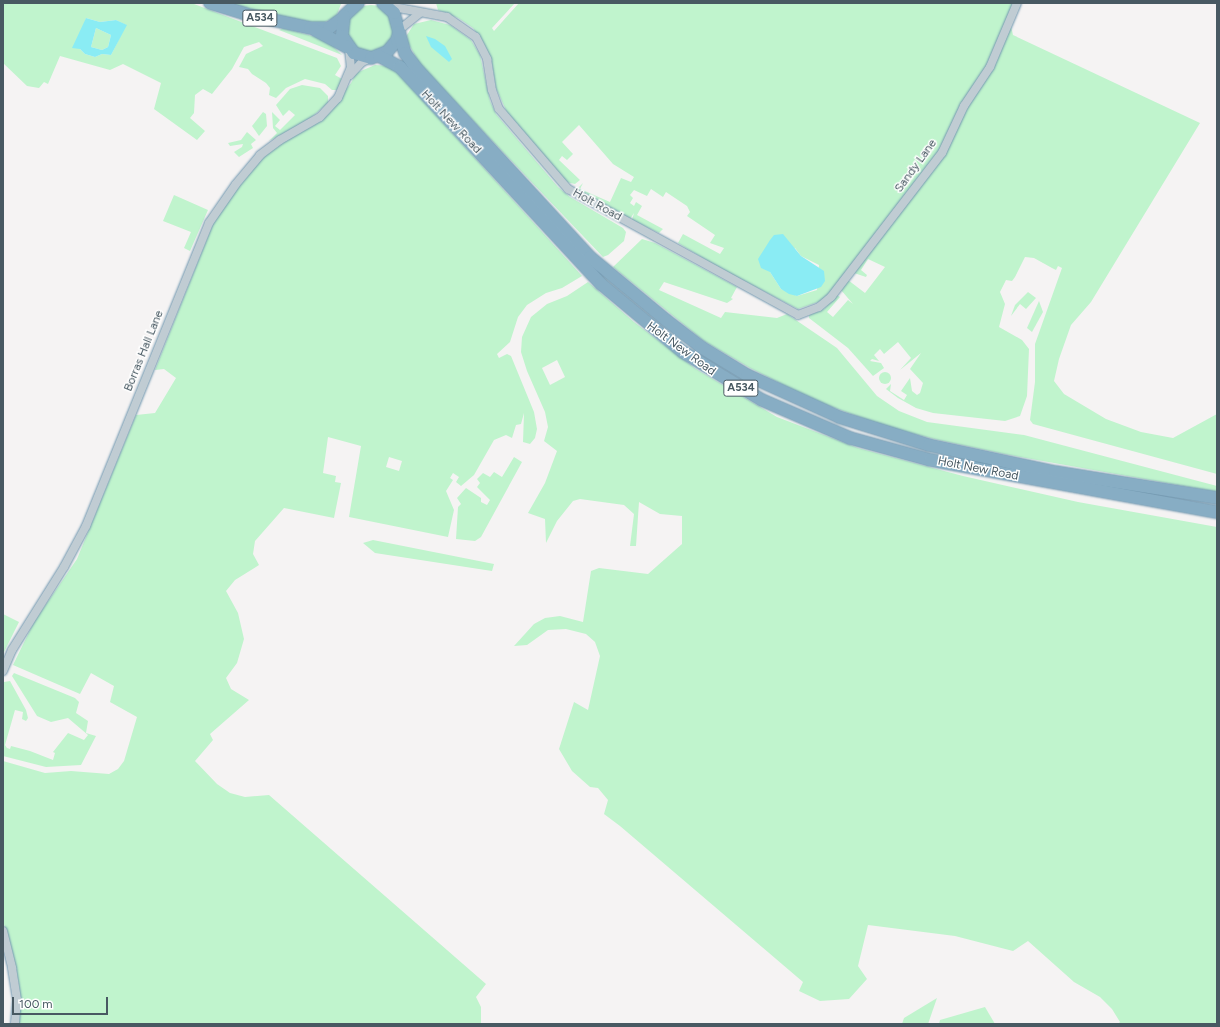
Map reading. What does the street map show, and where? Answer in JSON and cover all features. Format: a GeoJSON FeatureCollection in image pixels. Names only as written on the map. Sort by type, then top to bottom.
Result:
{"type":"FeatureCollection","features":[{"type":"Feature","properties":{"kind":"highway","name":"A534"},"geometry":{"type":"LineString","coordinates":[[210,3],[245,14],[310,28],[329,28],[344,17]]}},
{"type":"Feature","properties":{"kind":"highway"},"geometry":{"type":"LineString","coordinates":[[348,48],[342,36],[344,17],[358,3]]}},
{"type":"Feature","properties":{"kind":"highway","name":"Holt New Road"},"geometry":{"type":"LineString","coordinates":[[385,5],[397,19],[405,53],[418,70],[590,256],[666,320],[701,347],[747,375],[839,417],[929,444],[1055,472],[1217,498]]}},
{"type":"Feature","properties":{"kind":"highway","name":"A534"},"geometry":{"type":"LineString","coordinates":[[310,28],[348,48]]}},
{"type":"Feature","properties":{"kind":"highway"},"geometry":{"type":"LineString","coordinates":[[375,57],[393,47],[399,31]]}},
{"type":"Feature","properties":{"kind":"highway","name":"Holt New Road"},"geometry":{"type":"LineString","coordinates":[[348,48],[362,56],[375,57],[400,67],[582,264],[618,300],[683,352],[762,400],[850,438],[930,460],[1217,512]]}},
{"type":"Feature","properties":{"kind":"street"},"geometry":{"type":"LineString","coordinates":[[344,17],[347,3]]}},
{"type":"Feature","properties":{"kind":"street","name":"Sandy Lane"},"geometry":{"type":"LineString","coordinates":[[798,315],[819,308],[831,298],[942,153],[964,106],[990,67],[1017,3]]}},
{"type":"Feature","properties":{"kind":"street","name":"Holt Road"},"geometry":{"type":"LineString","coordinates":[[385,5],[420,13],[447,17],[476,37],[487,59],[492,90],[499,109],[568,189],[798,315]]}},
{"type":"Feature","properties":{"kind":"street"},"geometry":{"type":"LineString","coordinates":[[399,31],[420,13]]}},
{"type":"Feature","properties":{"kind":"street","name":"Borras Hall Lane"},"geometry":{"type":"LineString","coordinates":[[3,671],[12,650],[64,567],[86,526],[209,223],[236,184],[260,156],[280,140],[311,123],[330,109],[341,93],[349,75],[351,62],[348,48]]}},
{"type":"Feature","properties":{"kind":"street","name":"Borras Hall Lane"},"geometry":{"type":"LineString","coordinates":[[349,75],[362,62],[375,57]]}},
{"type":"Feature","properties":{"kind":"street"},"geometry":{"type":"LineString","coordinates":[[3,931],[14,984],[15,1024]]}},
{"type":"Feature","properties":{"kind":"green space"},"geometry":{"type":"Polygon","coordinates":[[[3,3],[194,4],[337,58],[341,66],[335,75],[342,79],[337,90],[332,90],[325,84],[305,79],[286,88],[276,98],[269,95],[270,88],[266,83],[252,74],[248,69],[239,67],[246,54],[263,46],[259,42],[244,47],[232,69],[212,94],[203,89],[195,95],[194,113],[190,118],[205,131],[197,140],[154,109],[161,83],[123,64],[110,70],[60,56],[48,84],[44,82],[39,88],[27,86],[3,63],[3,3]],[[86,18],[80,49],[85,54],[95,57],[102,54],[111,55],[126,25],[116,20],[100,22],[86,18]]]}},
{"type":"Feature","properties":{"kind":"green space"},"geometry":{"type":"Polygon","coordinates":[[[218,3],[341,4],[336,17],[320,24],[218,3]]]}},
{"type":"Feature","properties":{"kind":"green space"},"geometry":{"type":"Polygon","coordinates":[[[436,3],[515,3],[492,28],[494,31],[519,3],[1017,3],[1011,26],[1013,35],[1200,123],[1091,302],[1071,325],[1059,359],[1054,381],[1064,394],[1106,419],[1141,432],[1173,438],[1217,414],[1217,474],[1033,424],[1030,420],[1035,382],[1035,344],[1062,268],[1058,266],[1056,270],[1034,258],[1025,257],[1015,277],[1012,281],[1006,280],[1000,292],[1005,304],[999,327],[1022,340],[1029,349],[1027,396],[1020,416],[1005,421],[933,413],[916,408],[898,398],[886,389],[891,384],[890,391],[904,400],[907,395],[901,391],[910,378],[912,391],[917,395],[920,393],[923,383],[910,369],[921,353],[900,370],[911,358],[898,342],[884,354],[880,349],[874,355],[879,361],[872,359],[870,361],[881,363],[884,368],[873,376],[848,348],[809,318],[809,315],[824,309],[837,295],[840,297],[827,312],[833,317],[848,300],[853,304],[841,290],[848,280],[865,293],[885,267],[868,259],[861,270],[867,275],[866,277],[854,273],[821,301],[798,309],[721,269],[678,243],[683,234],[720,254],[724,248],[710,243],[715,235],[687,216],[690,212],[687,206],[666,192],[663,197],[651,189],[647,196],[634,190],[630,195],[633,198],[630,203],[634,206],[636,202],[642,206],[637,215],[663,229],[659,233],[632,220],[634,213],[630,219],[579,192],[578,188],[583,183],[580,189],[610,202],[621,178],[631,182],[634,177],[613,164],[579,125],[562,142],[573,154],[567,160],[562,156],[559,160],[580,180],[575,184],[566,182],[510,119],[496,88],[491,58],[483,42],[473,28],[458,18],[438,10],[436,3]],[[795,248],[770,272],[781,289],[797,296],[817,290],[819,265],[801,256],[795,248]]]}},
{"type":"Feature","properties":{"kind":"green space"},"geometry":{"type":"Polygon","coordinates":[[[371,5],[380,7],[388,12],[393,20],[395,29],[393,38],[388,46],[380,51],[371,53],[362,51],[354,46],[349,38],[347,29],[349,20],[354,12],[362,7],[371,5]]]}},
{"type":"Feature","properties":{"kind":"green space"},"geometry":{"type":"Polygon","coordinates":[[[431,20],[450,25],[471,40],[480,55],[490,101],[496,114],[558,187],[570,197],[623,228],[626,232],[624,241],[608,255],[603,257],[421,66],[408,43],[407,35],[414,24],[431,20]]]}},
{"type":"Feature","properties":{"kind":"green space"},"geometry":{"type":"Polygon","coordinates":[[[96,28],[111,35],[108,47],[102,50],[91,47],[96,28]]]}},
{"type":"Feature","properties":{"kind":"green space"},"geometry":{"type":"Polygon","coordinates":[[[283,28],[327,40],[342,55],[279,30],[283,28]]]}},
{"type":"Feature","properties":{"kind":"green space"},"geometry":{"type":"Polygon","coordinates":[[[375,65],[390,66],[395,70],[582,276],[562,288],[546,293],[527,305],[518,317],[510,342],[497,354],[499,358],[507,354],[511,356],[534,412],[537,429],[535,438],[530,444],[523,442],[524,413],[521,424],[516,425],[512,438],[506,435],[494,440],[474,475],[461,486],[456,482],[459,477],[453,473],[450,478],[453,480],[446,491],[454,510],[448,537],[349,517],[361,446],[328,437],[323,473],[336,476],[335,482],[341,483],[334,518],[284,508],[255,541],[253,554],[259,565],[235,580],[226,591],[238,613],[244,639],[237,663],[226,678],[231,689],[249,700],[210,734],[213,740],[195,761],[217,784],[230,793],[245,797],[269,795],[486,984],[476,997],[481,1007],[481,1024],[18,1024],[19,985],[3,920],[3,761],[45,773],[71,771],[109,774],[118,769],[124,761],[137,717],[110,702],[114,686],[91,673],[80,694],[13,665],[34,622],[77,559],[136,415],[155,413],[176,378],[164,369],[155,370],[213,224],[227,201],[267,152],[281,141],[320,121],[351,83],[356,73],[375,65]],[[389,457],[386,467],[399,471],[402,461],[389,457]]]}},
{"type":"Feature","properties":{"kind":"green space"},"geometry":{"type":"Polygon","coordinates":[[[302,85],[320,88],[328,96],[328,103],[307,121],[269,141],[277,133],[273,128],[272,112],[280,120],[275,126],[280,130],[295,115],[289,110],[283,116],[276,105],[290,89],[302,85]]]}},
{"type":"Feature","properties":{"kind":"green space"},"geometry":{"type":"Polygon","coordinates":[[[263,112],[266,114],[267,126],[259,136],[252,126],[263,112]]]}},
{"type":"Feature","properties":{"kind":"green space"},"geometry":{"type":"Polygon","coordinates":[[[247,132],[256,140],[251,144],[253,148],[239,157],[234,152],[242,147],[243,144],[230,146],[228,143],[241,140],[247,132]]]}},
{"type":"Feature","properties":{"kind":"green space"},"geometry":{"type":"Polygon","coordinates":[[[174,195],[208,210],[190,251],[184,248],[191,232],[163,221],[174,195]]]}},
{"type":"Feature","properties":{"kind":"green space"},"geometry":{"type":"Polygon","coordinates":[[[642,239],[655,243],[737,287],[731,298],[733,299],[727,303],[664,282],[659,290],[721,318],[725,312],[777,318],[787,314],[837,348],[877,396],[899,411],[927,422],[1024,435],[1217,486],[1217,492],[1004,454],[938,440],[887,427],[813,400],[750,368],[704,341],[613,267],[642,239]]]}},
{"type":"Feature","properties":{"kind":"green space"},"geometry":{"type":"Polygon","coordinates":[[[588,282],[634,322],[696,369],[777,417],[858,448],[963,476],[1078,502],[1217,527],[1217,1024],[1118,1024],[1120,1022],[1112,1009],[1100,997],[1074,982],[1028,941],[1013,951],[955,936],[868,925],[858,966],[867,979],[849,999],[820,1001],[799,991],[803,982],[604,814],[608,800],[598,788],[590,787],[572,771],[559,749],[574,702],[588,710],[600,656],[595,642],[586,634],[566,629],[548,630],[527,645],[514,646],[534,624],[545,618],[560,616],[583,622],[591,571],[599,568],[648,574],[682,544],[682,516],[660,514],[639,502],[636,546],[630,546],[634,514],[624,505],[580,499],[573,501],[557,521],[546,543],[545,519],[528,513],[545,483],[557,451],[544,441],[548,427],[545,412],[527,371],[521,352],[522,337],[531,317],[547,304],[567,296],[588,282]],[[557,360],[542,368],[550,385],[565,377],[557,360]]]}},
{"type":"Feature","properties":{"kind":"green space"},"geometry":{"type":"Polygon","coordinates":[[[1028,292],[1036,298],[1026,309],[1020,304],[1011,316],[1015,305],[1028,292]]]}},
{"type":"Feature","properties":{"kind":"green space"},"geometry":{"type":"Polygon","coordinates":[[[1039,301],[1043,312],[1032,332],[1027,328],[1039,301]]]}},
{"type":"Feature","properties":{"kind":"green space"},"geometry":{"type":"Polygon","coordinates":[[[883,372],[887,372],[891,378],[887,384],[883,384],[879,380],[879,376],[883,372]]]}},
{"type":"Feature","properties":{"kind":"green space"},"geometry":{"type":"Polygon","coordinates":[[[514,457],[522,462],[481,537],[475,541],[456,539],[458,507],[461,504],[457,498],[466,488],[481,498],[481,502],[487,505],[490,500],[477,487],[480,483],[477,479],[483,473],[490,477],[494,472],[502,477],[514,457]]]}},
{"type":"Feature","properties":{"kind":"green space"},"geometry":{"type":"Polygon","coordinates":[[[373,540],[494,564],[492,571],[375,553],[363,543],[373,540]]]}},
{"type":"Feature","properties":{"kind":"green space"},"geometry":{"type":"Polygon","coordinates":[[[3,614],[19,622],[3,654],[3,614]]]}},
{"type":"Feature","properties":{"kind":"green space"},"geometry":{"type":"Polygon","coordinates":[[[14,673],[75,698],[79,702],[76,713],[88,721],[86,733],[96,736],[81,765],[46,767],[3,756],[4,682],[10,681],[26,710],[28,718],[26,721],[22,719],[23,712],[15,710],[5,745],[7,748],[10,749],[11,746],[30,751],[53,760],[55,753],[53,752],[68,733],[84,740],[88,735],[68,718],[51,722],[37,716],[12,676],[14,673]]]}},
{"type":"Feature","properties":{"kind":"green space"},"geometry":{"type":"Polygon","coordinates":[[[937,998],[928,1024],[902,1024],[904,1018],[937,998]]]}},
{"type":"Feature","properties":{"kind":"green space"},"geometry":{"type":"Polygon","coordinates":[[[985,1007],[995,1024],[939,1024],[940,1020],[985,1007]]]}},
{"type":"Feature","properties":{"kind":"water"},"geometry":{"type":"Polygon","coordinates":[[[86,18],[100,22],[116,20],[127,25],[111,55],[102,54],[95,57],[85,54],[80,49],[72,48],[86,18]],[[96,28],[91,47],[102,50],[108,47],[111,35],[96,28]]]}},
{"type":"Feature","properties":{"kind":"water"},"geometry":{"type":"Polygon","coordinates":[[[426,36],[435,39],[445,46],[452,59],[449,62],[431,47],[426,36]]]}},
{"type":"Feature","properties":{"kind":"water"},"geometry":{"type":"Polygon","coordinates":[[[783,234],[801,256],[824,271],[825,281],[821,287],[797,296],[789,294],[781,289],[770,272],[761,268],[758,259],[770,240],[774,235],[783,234]]]}}]}
